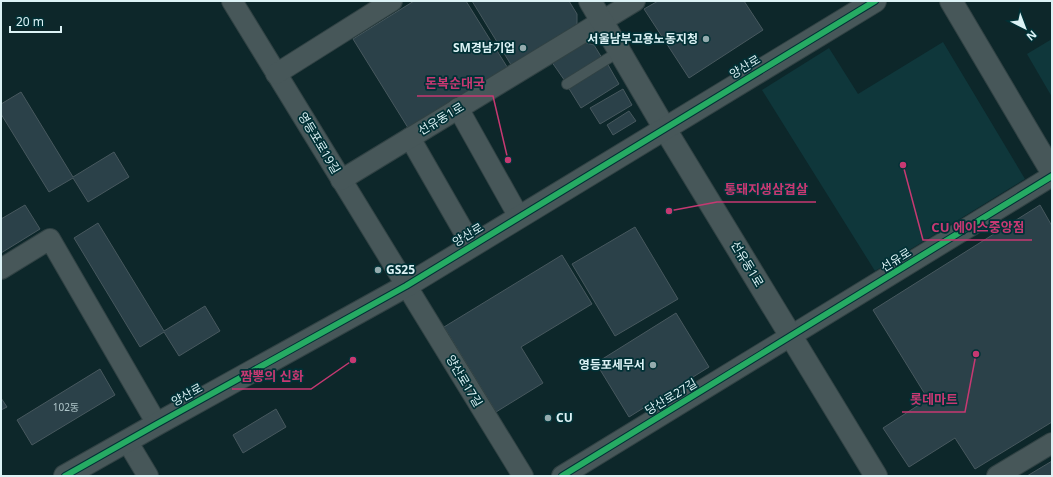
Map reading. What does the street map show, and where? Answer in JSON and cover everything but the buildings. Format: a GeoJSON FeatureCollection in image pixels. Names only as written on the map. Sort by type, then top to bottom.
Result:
{"type":"FeatureCollection","features":[{"type":"Feature","properties":{"kind":"street","name":"영등포로19길"},"geometry":{"type":"LineString","coordinates":[[232,1],[406,286]]}},
{"type":"Feature","properties":{"kind":"street"},"geometry":{"type":"LineString","coordinates":[[276,74],[392,1]]}},
{"type":"Feature","properties":{"kind":"street","name":"선유동1로"},"geometry":{"type":"LineString","coordinates":[[590,1],[665,129],[876,476]]}},
{"type":"Feature","properties":{"kind":"street"},"geometry":{"type":"LineString","coordinates":[[602,21],[635,1]]}},
{"type":"Feature","properties":{"kind":"street","name":"양산로"},"geometry":{"type":"LineString","coordinates":[[66,476],[406,286],[875,1]]}},
{"type":"Feature","properties":{"kind":"street"},"geometry":{"type":"LineString","coordinates":[[952,1],[1052,172]]}},
{"type":"Feature","properties":{"kind":"street","name":"선유동1로"},"geometry":{"type":"LineString","coordinates":[[341,180],[602,21]]}},
{"type":"Feature","properties":{"kind":"street"},"geometry":{"type":"LineString","coordinates":[[458,108],[519,217]]}},
{"type":"Feature","properties":{"kind":"street","name":"양산로"},"geometry":{"type":"LineString","coordinates":[[410,138],[472,246]]}},
{"type":"Feature","properties":{"kind":"street","name":"선유로"},"geometry":{"type":"LineString","coordinates":[[792,337],[1052,176]]}},
{"type":"Feature","properties":{"kind":"street"},"geometry":{"type":"LineString","coordinates":[[1,269],[50,239],[157,424]]}},
{"type":"Feature","properties":{"kind":"street","name":"양산로17길"},"geometry":{"type":"LineString","coordinates":[[406,286],[523,476]]}},
{"type":"Feature","properties":{"kind":"street","name":"당산로27길"},"geometry":{"type":"LineString","coordinates":[[562,476],[792,337]]}},
{"type":"Feature","properties":{"kind":"street"},"geometry":{"type":"LineString","coordinates":[[127,441],[148,476]]}},
{"type":"Feature","properties":{"kind":"street"},"geometry":{"type":"LineString","coordinates":[[997,476],[1052,443]]}},
{"type":"Feature","properties":{"kind":"lane"},"geometry":{"type":"LineString","coordinates":[[567,84],[620,51]]}},
{"type":"Feature","properties":{"kind":"shaded area"},"geometry":{"type":"Polygon","coordinates":[[[1052,39],[1052,97],[1027,54],[1052,39]]]}},
{"type":"Feature","properties":{"kind":"shaded area"},"geometry":{"type":"Polygon","coordinates":[[[943,42],[1025,179],[875,271],[762,90],[829,48],[858,94],[943,42]]]}},
{"type":"Feature","properties":{"kind":"cycle path"},"geometry":{"type":"LineString","coordinates":[[65,476],[406,286],[875,1]]}},
{"type":"Feature","properties":{"kind":"cycle path"},"geometry":{"type":"LineString","coordinates":[[562,476],[1052,176]]}},
{"type":"Feature","properties":{"kind":"place","name":"서울남부고용노동지청"},"geometry":{"type":"Point","coordinates":[706,39]}},
{"type":"Feature","properties":{"kind":"place","name":"SM경남기업"},"geometry":{"type":"Point","coordinates":[523,48]}},
{"type":"Feature","properties":{"kind":"place","name":"돈복순대국"},"geometry":{"type":"Point","coordinates":[508,160]}},
{"type":"Feature","properties":{"kind":"place","name":"CU 에이스중앙점"},"geometry":{"type":"Point","coordinates":[903,165]}},
{"type":"Feature","properties":{"kind":"place","name":"통돼지생삼겹살"},"geometry":{"type":"Point","coordinates":[669,211]}},
{"type":"Feature","properties":{"kind":"place","name":"GS25"},"geometry":{"type":"Point","coordinates":[378,270]}},
{"type":"Feature","properties":{"kind":"place","name":"롯데마트"},"geometry":{"type":"Point","coordinates":[976,354]}},
{"type":"Feature","properties":{"kind":"place","name":"짬뽕의 신화"},"geometry":{"type":"Point","coordinates":[353,360]}},
{"type":"Feature","properties":{"kind":"place","name":"영등포세무서"},"geometry":{"type":"Point","coordinates":[653,365]}},
{"type":"Feature","properties":{"kind":"place","name":"CU"},"geometry":{"type":"Point","coordinates":[548,418]}}]}
